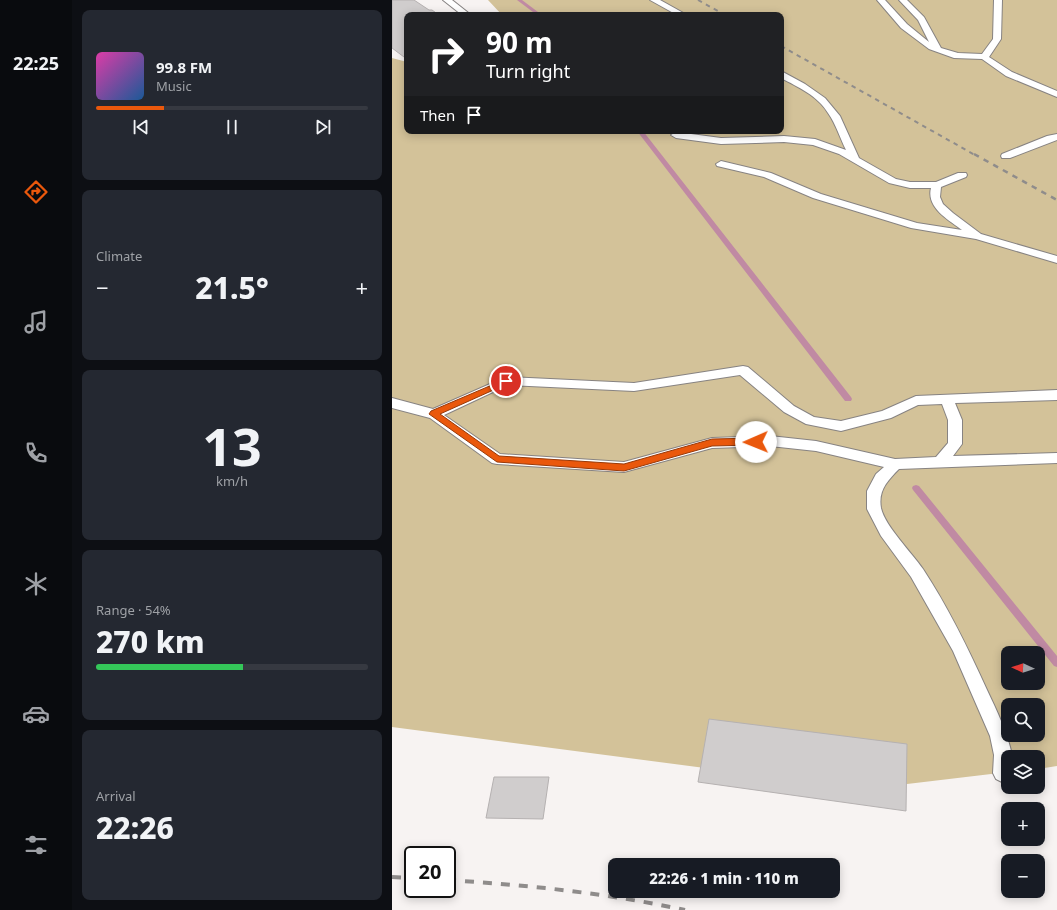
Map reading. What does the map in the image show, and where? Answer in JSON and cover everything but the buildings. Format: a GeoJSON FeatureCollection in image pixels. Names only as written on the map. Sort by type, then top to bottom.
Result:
{"type":"FeatureCollection","features":[{"type":"Feature","properties":{"kind":"lane"},"geometry":{"type":"LineString","coordinates":[[447,0],[464,12]]}},
{"type":"Feature","properties":{"kind":"lane"},"geometry":{"type":"LineString","coordinates":[[654,0],[677,12]]}},
{"type":"Feature","properties":{"kind":"lane"},"geometry":{"type":"LineString","coordinates":[[881,0],[899,23],[920,40],[938,50],[954,55],[984,57],[1002,70],[1057,94]]}},
{"type":"Feature","properties":{"kind":"lane"},"geometry":{"type":"LineString","coordinates":[[903,0],[921,20],[938,50]]}},
{"type":"Feature","properties":{"kind":"lane"},"geometry":{"type":"LineString","coordinates":[[984,57],[997,39],[998,0]]}},
{"type":"Feature","properties":{"kind":"lane"},"geometry":{"type":"LineString","coordinates":[[784,76],[813,93],[832,111],[855,159]]}},
{"type":"Feature","properties":{"kind":"lane"},"geometry":{"type":"LineString","coordinates":[[676,135],[721,141],[784,140],[815,142],[842,152],[893,182],[910,185],[937,185],[962,175]]}},
{"type":"Feature","properties":{"kind":"lane"},"geometry":{"type":"LineString","coordinates":[[1006,156],[1050,138],[1057,137]]}},
{"type":"Feature","properties":{"kind":"lane"},"geometry":{"type":"LineString","coordinates":[[721,164],[767,175],[817,196],[915,226],[977,236],[1057,260]]}},
{"type":"Feature","properties":{"kind":"lane"},"geometry":{"type":"LineString","coordinates":[[937,185],[935,192],[936,200],[941,207],[977,236]]}},
{"type":"Feature","properties":{"kind":"lane"},"geometry":{"type":"LineString","coordinates":[[434,414],[506,381],[634,387],[743,370],[789,409],[810,421],[841,426],[886,415],[916,401],[1057,395]]}},
{"type":"Feature","properties":{"kind":"lane"},"geometry":{"type":"LineString","coordinates":[[940,462],[955,444],[955,420],[947,399]]}},
{"type":"Feature","properties":{"kind":"lane"},"geometry":{"type":"LineString","coordinates":[[392,403],[434,414],[497,459],[624,467],[712,443],[770,441],[816,446],[894,464],[1057,458]]}},
{"type":"Feature","properties":{"kind":"lane"},"geometry":{"type":"LineString","coordinates":[[894,464],[881,478],[874,491],[874,510],[886,532],[917,573],[960,648],[999,736],[1002,750]]}},
{"type":"Feature","properties":{"kind":"shaded area"},"geometry":{"type":"Polygon","coordinates":[[[488,0],[1057,0],[1057,766],[1045,768],[1045,750],[1001,750],[1001,773],[865,789],[392,727],[392,58],[404,61],[404,134],[784,134],[784,12],[499,12],[488,0]]]}},
{"type":"Feature","properties":{"kind":"waterway"},"geometry":{"type":"LineString","coordinates":[[519,0],[536,12]]}},
{"type":"Feature","properties":{"kind":"waterway"},"geometry":{"type":"LineString","coordinates":[[642,134],[848,399]]}},
{"type":"Feature","properties":{"kind":"waterway"},"geometry":{"type":"LineString","coordinates":[[916,488],[1057,663]]}},
{"type":"Feature","properties":{"kind":"railway"},"geometry":{"type":"LineString","coordinates":[[698,0],[720,12]]}},
{"type":"Feature","properties":{"kind":"railway"},"geometry":{"type":"LineString","coordinates":[[784,48],[975,155]]}},
{"type":"Feature","properties":{"kind":"railway"},"geometry":{"type":"LineString","coordinates":[[974,154],[1057,200]]}},
{"type":"Feature","properties":{"kind":"railway"},"geometry":{"type":"LineString","coordinates":[[392,877],[404,878]]}},
{"type":"Feature","properties":{"kind":"railway"},"geometry":{"type":"LineString","coordinates":[[456,881],[566,890],[685,910]]}},
{"type":"Feature","properties":{"kind":"route"},"geometry":{"type":"LineString","coordinates":[[506,381],[434,414],[497,459],[624,467],[712,443],[756,442]]}}]}
